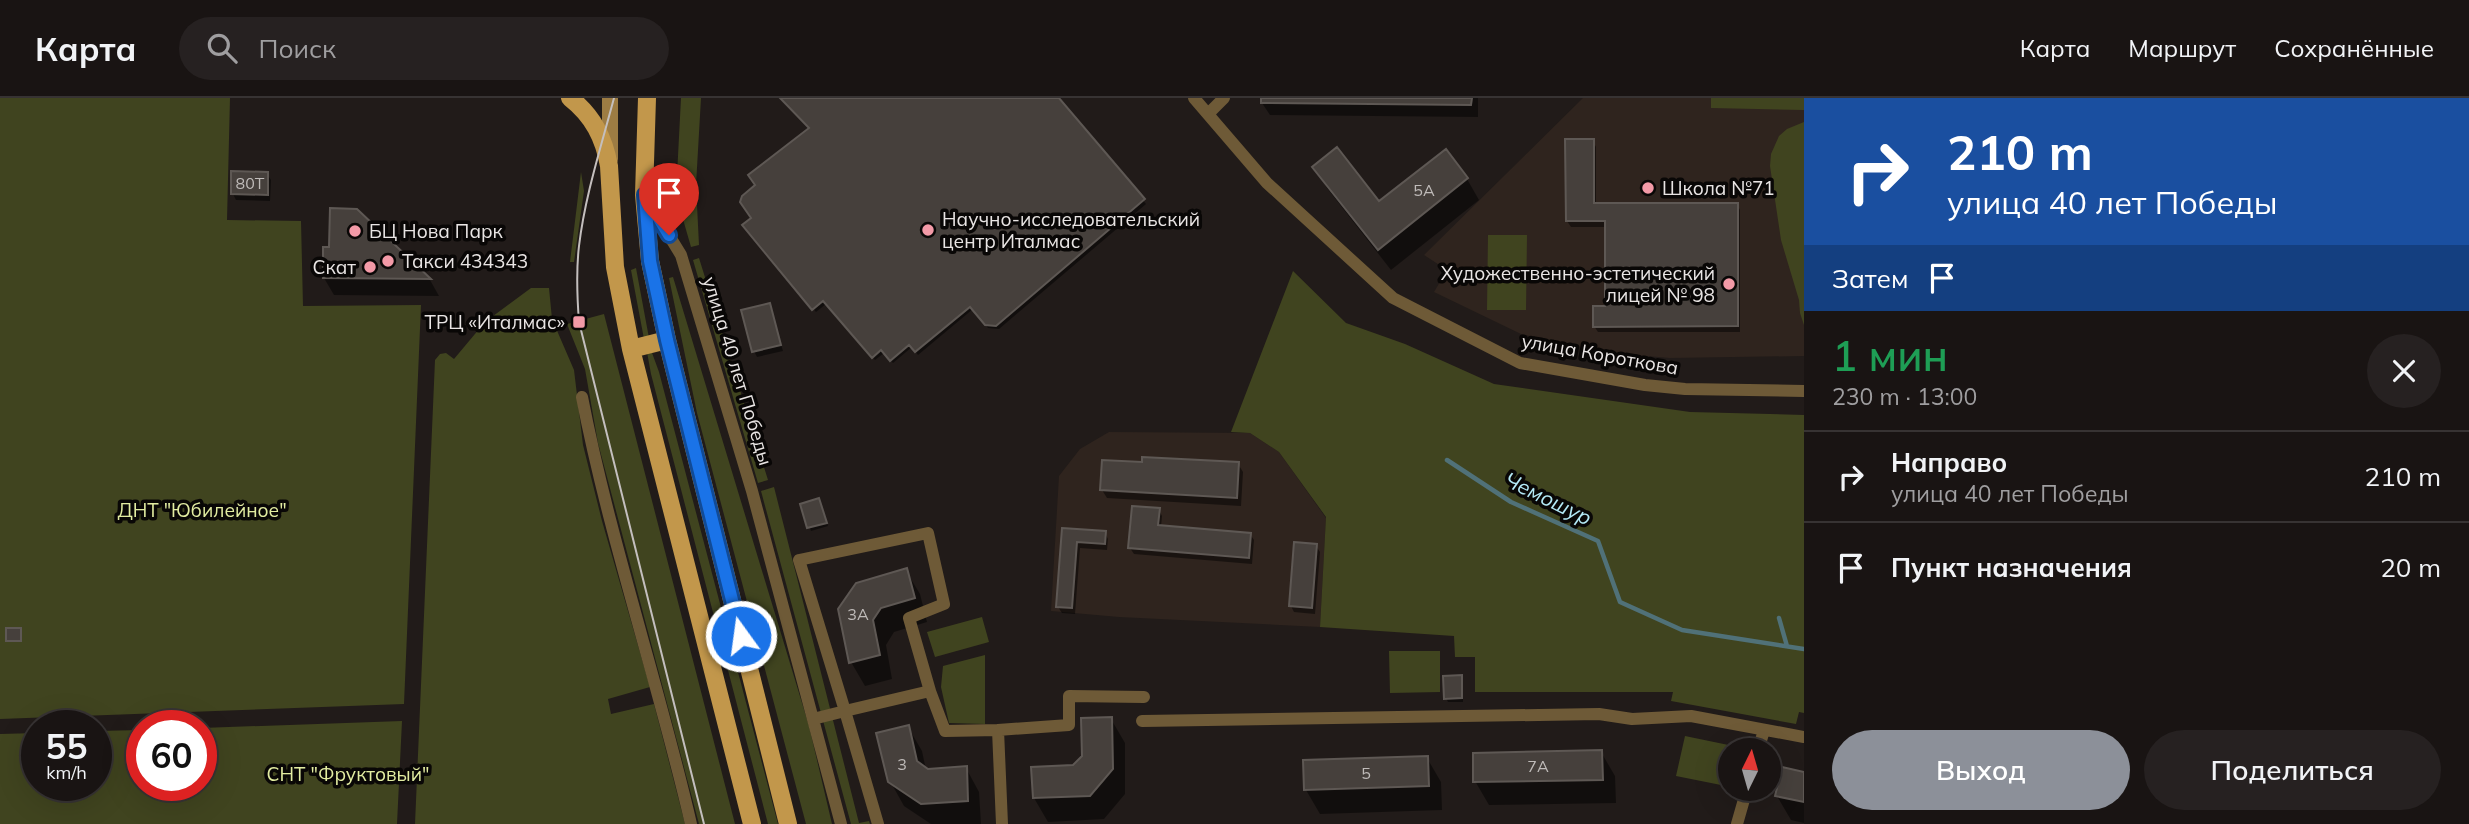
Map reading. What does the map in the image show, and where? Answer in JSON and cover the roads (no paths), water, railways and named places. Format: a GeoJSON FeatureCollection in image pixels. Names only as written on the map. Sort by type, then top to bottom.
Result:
{"type":"FeatureCollection","features":[{"type":"Feature","properties":{"kind":"main road"},"geometry":{"type":"LineString","coordinates":[[570,98],[585,111],[597,127],[610,166]]}},
{"type":"Feature","properties":{"kind":"main road"},"geometry":{"type":"LineString","coordinates":[[610,98],[615,267],[631,349],[752,824]]}},
{"type":"Feature","properties":{"kind":"main road"},"geometry":{"type":"LineString","coordinates":[[647,98],[645,195],[650,261],[667,340],[788,824]]}},
{"type":"Feature","properties":{"kind":"main road"},"geometry":{"type":"LineString","coordinates":[[631,349],[667,340]]}},
{"type":"Feature","properties":{"kind":"street","name":"улица Короткова"},"geometry":{"type":"LineString","coordinates":[[1194,98],[1267,183],[1393,298],[1520,363],[1645,386],[1804,391]]}},
{"type":"Feature","properties":{"kind":"street"},"geometry":{"type":"LineString","coordinates":[[1208,114],[1224,98]]}},
{"type":"Feature","properties":{"kind":"street","name":"улица 40 лет Победы"},"geometry":{"type":"LineString","coordinates":[[645,195],[681,255],[752,491],[841,824]]}},
{"type":"Feature","properties":{"kind":"street"},"geometry":{"type":"LineString","coordinates":[[582,397],[597,469],[691,824]]}},
{"type":"Feature","properties":{"kind":"street"},"geometry":{"type":"LineString","coordinates":[[878,824],[799,560],[928,533],[944,604],[909,618],[944,730],[998,730],[1069,725],[1069,696],[1144,697]]}},
{"type":"Feature","properties":{"kind":"street"},"geometry":{"type":"LineString","coordinates":[[813,719],[930,691]]}},
{"type":"Feature","properties":{"kind":"street"},"geometry":{"type":"LineString","coordinates":[[1142,721],[1599,714],[1632,719],[1691,716],[1804,737]]}},
{"type":"Feature","properties":{"kind":"street"},"geometry":{"type":"LineString","coordinates":[[998,730],[1002,824]]}},
{"type":"Feature","properties":{"kind":"street"},"geometry":{"type":"LineString","coordinates":[[1762,738],[1764,730]]}},
{"type":"Feature","properties":{"kind":"street"},"geometry":{"type":"LineString","coordinates":[[1737,824],[1743,802]]}},
{"type":"Feature","properties":{"kind":"waterway","name":"Чемошур"},"geometry":{"type":"LineString","coordinates":[[1447,460],[1511,502],[1598,541],[1620,602],[1682,630],[1804,649]]}},
{"type":"Feature","properties":{"kind":"waterway"},"geometry":{"type":"LineString","coordinates":[[1779,618],[1787,646]]}},
{"type":"Feature","properties":{"kind":"tram line"},"geometry":{"type":"LineString","coordinates":[[614,98],[582,227],[577,274],[579,322],[704,824]]}},
{"type":"Feature","properties":{"kind":"place","name":"Школа №71"},"geometry":{"type":"Point","coordinates":[1648,188]}},
{"type":"Feature","properties":{"kind":"place","name":"Научно-исследовательский центр Италмас"},"geometry":{"type":"Point","coordinates":[928,230]}},
{"type":"Feature","properties":{"kind":"place","name":"БЦ Нова Парк"},"geometry":{"type":"Point","coordinates":[355,231]}},
{"type":"Feature","properties":{"kind":"place","name":"Такси 434343"},"geometry":{"type":"Point","coordinates":[388,261]}},
{"type":"Feature","properties":{"kind":"place","name":"Скат"},"geometry":{"type":"Point","coordinates":[370,267]}},
{"type":"Feature","properties":{"kind":"place","name":"Художественно-эстетический лицей № 98"},"geometry":{"type":"Point","coordinates":[1729,284]}},
{"type":"Feature","properties":{"kind":"place","name":"ТРЦ «Италмас»"},"geometry":{"type":"Point","coordinates":[579,322]}},
{"type":"Feature","properties":{"kind":"park label","name":"ДНТ \"Юбилейное\""},"geometry":{"type":"Point","coordinates":[202,510]}},
{"type":"Feature","properties":{"kind":"park label","name":"СНТ \"Фруктовый\""},"geometry":{"type":"Point","coordinates":[348,774]}}]}
